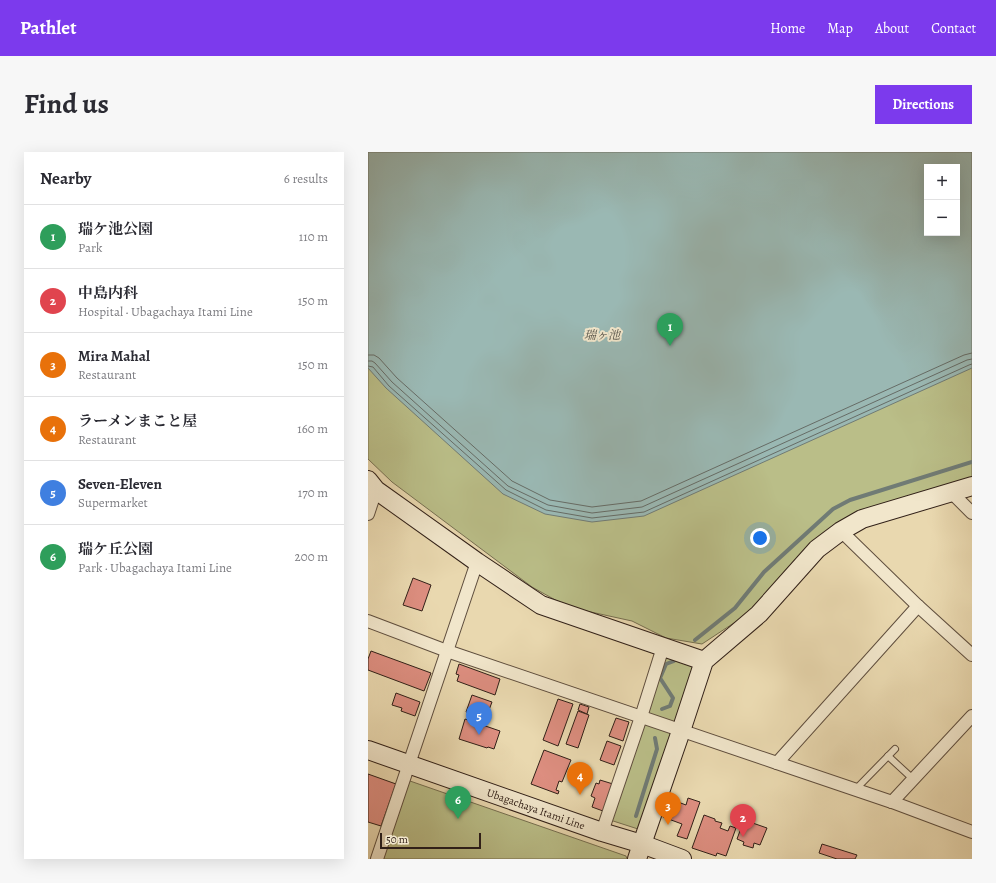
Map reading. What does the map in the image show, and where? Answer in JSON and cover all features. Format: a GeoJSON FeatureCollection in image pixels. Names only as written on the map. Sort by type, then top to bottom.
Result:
{"type":"FeatureCollection","features":[{"type":"Feature","properties":{"kind":"street"},"geometry":{"type":"LineString","coordinates":[[368,514],[372,485],[477,562],[541,605],[704,661]]}},
{"type":"Feature","properties":{"kind":"street"},"geometry":{"type":"LineString","coordinates":[[639,851],[704,661],[759,614],[817,549],[841,531],[862,520],[972,486]]}},
{"type":"Feature","properties":{"kind":"street"},"geometry":{"type":"LineString","coordinates":[[952,493],[972,513]]}},
{"type":"Feature","properties":{"kind":"street"},"geometry":{"type":"LineString","coordinates":[[841,531],[918,606],[972,655]]}},
{"type":"Feature","properties":{"kind":"street"},"geometry":{"type":"LineString","coordinates":[[377,859],[477,562]]}},
{"type":"Feature","properties":{"kind":"street"},"geometry":{"type":"LineString","coordinates":[[777,763],[918,606]]}},
{"type":"Feature","properties":{"kind":"street"},"geometry":{"type":"LineString","coordinates":[[368,621],[447,651],[892,802],[972,832]]}},
{"type":"Feature","properties":{"kind":"street"},"geometry":{"type":"LineString","coordinates":[[602,832],[663,647]]}},
{"type":"Feature","properties":{"kind":"street"},"geometry":{"type":"LineString","coordinates":[[892,802],[972,716]]}},
{"type":"Feature","properties":{"kind":"street","name":"Ubagachaya Itami Line"},"geometry":{"type":"LineString","coordinates":[[368,750],[602,832],[639,851],[682,859]]}},
{"type":"Feature","properties":{"kind":"lane"},"geometry":{"type":"LineString","coordinates":[[855,790],[894,749]]}},
{"type":"Feature","properties":{"kind":"lane"},"geometry":{"type":"LineString","coordinates":[[888,756],[913,780]]}},
{"type":"Feature","properties":{"kind":"green space","name":"瑞ヶ池"},"geometry":{"type":"Polygon","coordinates":[[[368,152],[972,152],[972,479],[819,537],[790,565],[749,613],[702,644],[666,638],[632,621],[568,607],[532,587],[392,482],[368,459],[368,152]]]}},
{"type":"Feature","properties":{"kind":"green space"},"geometry":{"type":"Polygon","coordinates":[[[663,651],[696,663],[638,829],[607,819],[663,651]]]}},
{"type":"Feature","properties":{"kind":"green space"},"geometry":{"type":"Polygon","coordinates":[[[410,781],[626,856],[627,859],[383,859],[408,782],[410,781]]]}},
{"type":"Feature","properties":{"kind":"water","name":"瑞ヶ池"},"geometry":{"type":"Polygon","coordinates":[[[368,152],[972,152],[972,368],[644,516],[592,522],[545,514],[503,494],[386,388],[368,368],[368,152]]]}},
{"type":"Feature","properties":{"kind":"building"},"geometry":{"type":"Polygon","coordinates":[[[413,578],[431,585],[422,611],[403,605],[413,578]]]}},
{"type":"Feature","properties":{"kind":"building"},"geometry":{"type":"Polygon","coordinates":[[[371,651],[431,673],[424,691],[368,670],[368,659],[371,651]]]}},
{"type":"Feature","properties":{"kind":"building"},"geometry":{"type":"Polygon","coordinates":[[[459,664],[500,679],[495,695],[457,681],[459,675],[456,674],[459,664]]]}},
{"type":"Feature","properties":{"kind":"building"},"geometry":{"type":"Polygon","coordinates":[[[396,693],[420,702],[415,716],[401,711],[402,708],[392,705],[396,693]]]}},
{"type":"Feature","properties":{"kind":"building"},"geometry":{"type":"Polygon","coordinates":[[[472,695],[492,702],[486,718],[466,712],[472,695]]]}},
{"type":"Feature","properties":{"kind":"building"},"geometry":{"type":"Polygon","coordinates":[[[558,699],[573,704],[558,746],[543,740],[558,699]]]}},
{"type":"Feature","properties":{"kind":"building"},"geometry":{"type":"Polygon","coordinates":[[[580,704],[589,707],[587,714],[578,710],[580,704]]]}},
{"type":"Feature","properties":{"kind":"building"},"geometry":{"type":"Polygon","coordinates":[[[578,711],[589,715],[578,748],[566,744],[578,711]]]}},
{"type":"Feature","properties":{"kind":"building"},"geometry":{"type":"Polygon","coordinates":[[[616,718],[629,722],[623,741],[609,736],[616,718]]]}},
{"type":"Feature","properties":{"kind":"building"},"geometry":{"type":"Polygon","coordinates":[[[465,719],[500,731],[494,749],[459,739],[465,719]]]}},
{"type":"Feature","properties":{"kind":"building"},"geometry":{"type":"Polygon","coordinates":[[[607,741],[621,746],[614,765],[600,760],[607,741]]]}},
{"type":"Feature","properties":{"kind":"building"},"geometry":{"type":"Polygon","coordinates":[[[544,750],[571,760],[562,782],[559,781],[556,790],[559,791],[558,794],[531,784],[544,750]]]}},
{"type":"Feature","properties":{"kind":"building"},"geometry":{"type":"Polygon","coordinates":[[[368,774],[396,784],[381,826],[368,822],[368,774]]]}},
{"type":"Feature","properties":{"kind":"building"},"geometry":{"type":"Polygon","coordinates":[[[600,780],[613,784],[603,811],[592,807],[595,798],[591,796],[596,783],[599,784],[600,780]]]}},
{"type":"Feature","properties":{"kind":"building"},"geometry":{"type":"Polygon","coordinates":[[[688,798],[700,802],[687,839],[677,836],[682,824],[663,817],[670,799],[686,805],[688,798]]]}},
{"type":"Feature","properties":{"kind":"building"},"geometry":{"type":"Polygon","coordinates":[[[704,815],[722,823],[720,828],[728,831],[730,826],[736,828],[726,856],[717,853],[716,856],[692,848],[704,815]]]}},
{"type":"Feature","properties":{"kind":"building"},"geometry":{"type":"Polygon","coordinates":[[[744,820],[767,828],[760,845],[754,843],[753,848],[743,845],[744,842],[737,839],[744,820]]]}},
{"type":"Feature","properties":{"kind":"building"},"geometry":{"type":"Polygon","coordinates":[[[822,844],[857,855],[855,859],[837,859],[819,853],[822,844]]]}},
{"type":"Feature","properties":{"kind":"waterway"},"geometry":{"type":"LineString","coordinates":[[695,640],[735,608],[764,572],[833,509],[850,500],[972,462]]}},
{"type":"Feature","properties":{"kind":"waterway"},"geometry":{"type":"LineString","coordinates":[[662,709],[670,706],[673,698],[660,678],[666,664],[674,661]]}},
{"type":"Feature","properties":{"kind":"waterway"},"geometry":{"type":"LineString","coordinates":[[636,816],[657,749],[655,738]]}},
{"type":"Feature","properties":{"kind":"place","name":"瑞ケ池公園"},"geometry":{"type":"Point","coordinates":[670,346]}},
{"type":"Feature","properties":{"kind":"place","name":"Seven-Eleven"},"geometry":{"type":"Point","coordinates":[479,735]}},
{"type":"Feature","properties":{"kind":"place","name":"ラーメンまこと屋"},"geometry":{"type":"Point","coordinates":[580,795]}},
{"type":"Feature","properties":{"kind":"place","name":"瑞ケ丘公園"},"geometry":{"type":"Point","coordinates":[458,819]}},
{"type":"Feature","properties":{"kind":"place","name":"Mira Mahal"},"geometry":{"type":"Point","coordinates":[668,825]}},
{"type":"Feature","properties":{"kind":"place","name":"中島内科"},"geometry":{"type":"Point","coordinates":[743,837]}}]}
